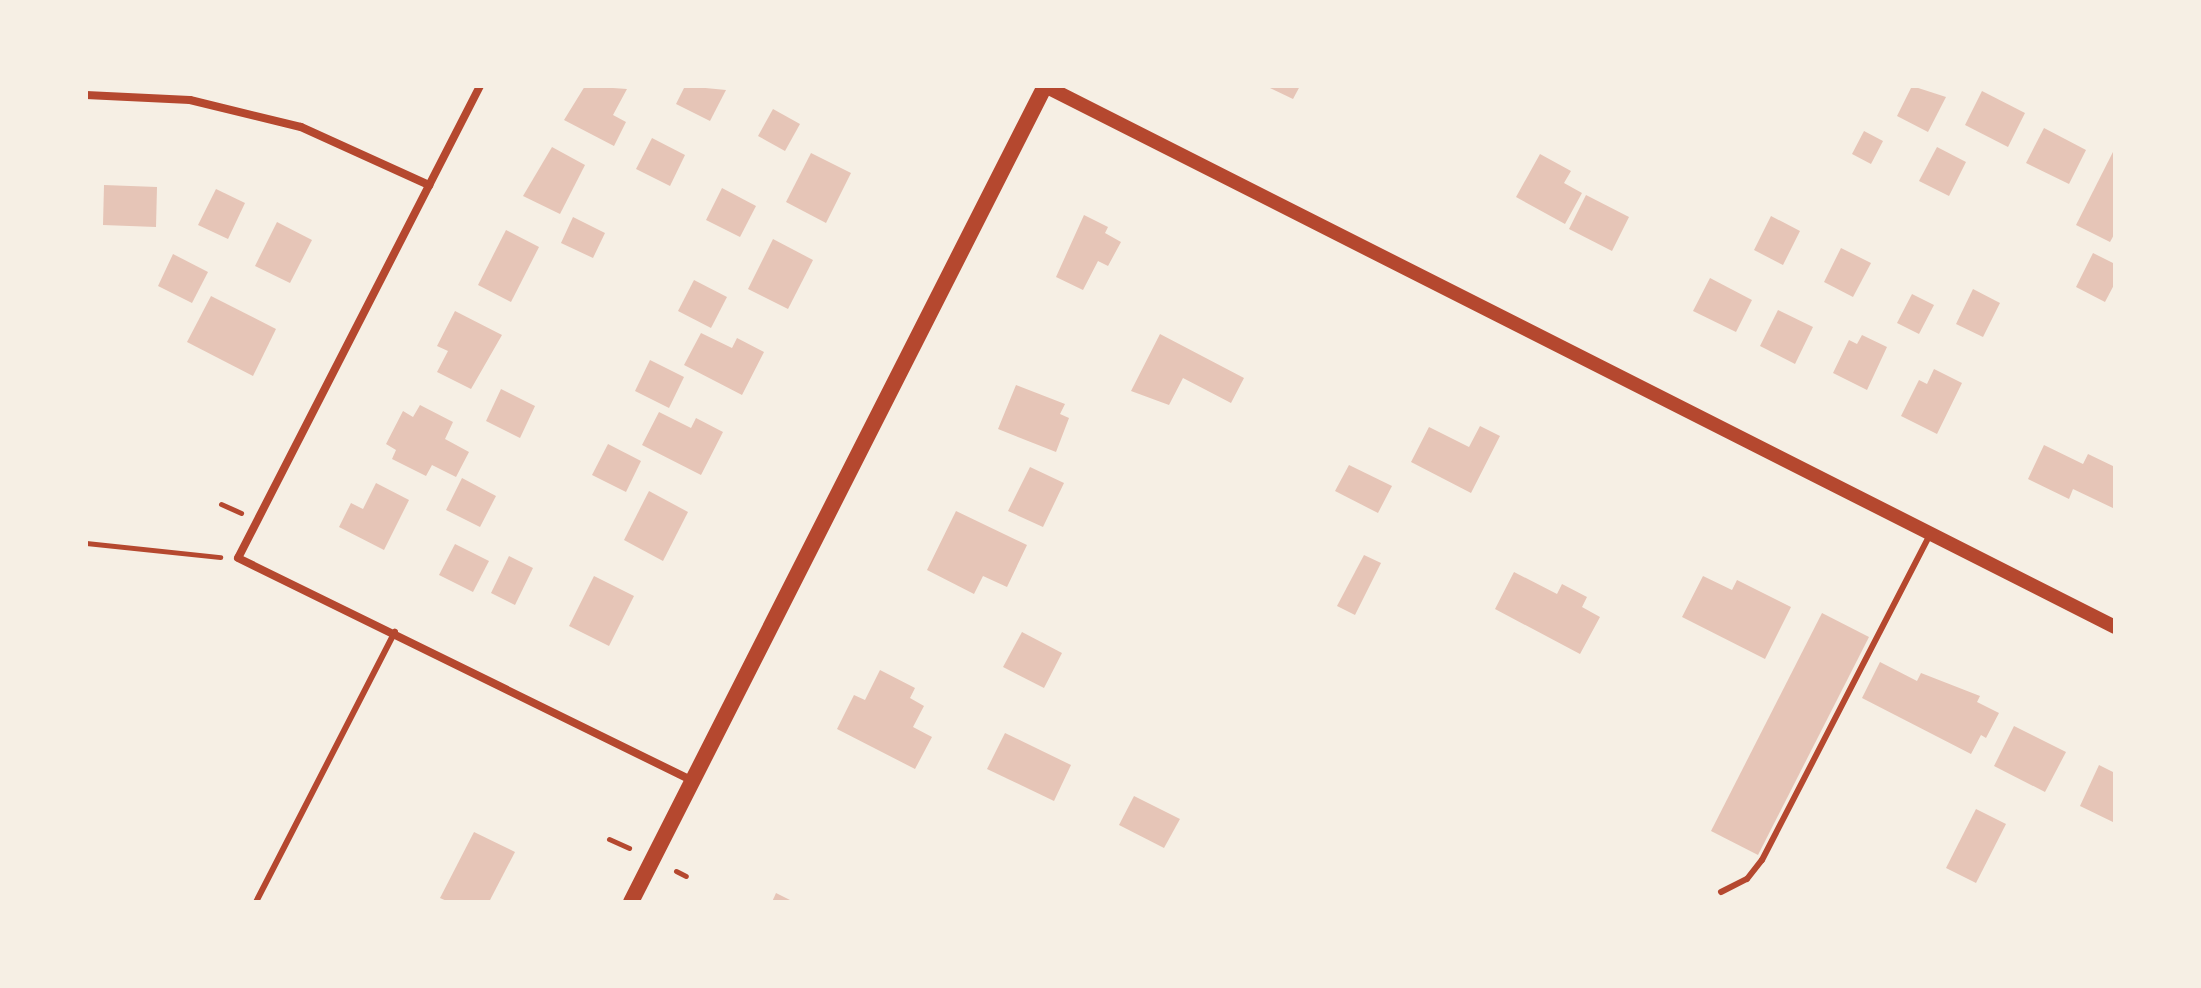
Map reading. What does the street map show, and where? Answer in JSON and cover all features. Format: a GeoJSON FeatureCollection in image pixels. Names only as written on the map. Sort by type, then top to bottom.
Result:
{"type":"FeatureCollection","features":[{"type":"Feature","properties":{"kind":"main road"},"geometry":{"type":"LineString","coordinates":[[631,902],[1045,86]]}},
{"type":"Feature","properties":{"kind":"street"},"geometry":{"type":"LineString","coordinates":[[480,86],[238,558],[395,632],[693,781]]}},
{"type":"Feature","properties":{"kind":"street"},"geometry":{"type":"LineString","coordinates":[[1045,86],[2115,627]]}},
{"type":"Feature","properties":{"kind":"street"},"geometry":{"type":"LineString","coordinates":[[86,95],[190,100],[301,127],[429,185]]}},
{"type":"Feature","properties":{"kind":"lane"},"geometry":{"type":"LineString","coordinates":[[1721,892],[1747,879],[1762,860],[1930,534]]}},
{"type":"Feature","properties":{"kind":"lane"},"geometry":{"type":"LineString","coordinates":[[256,902],[395,632]]}},
{"type":"Feature","properties":{"kind":"path"},"geometry":{"type":"LineString","coordinates":[[221,504],[241,513]]}},
{"type":"Feature","properties":{"kind":"path"},"geometry":{"type":"LineString","coordinates":[[86,543],[238,558]]}},
{"type":"Feature","properties":{"kind":"path"},"geometry":{"type":"LineString","coordinates":[[609,839],[629,848]]}},
{"type":"Feature","properties":{"kind":"path"},"geometry":{"type":"LineString","coordinates":[[676,871],[686,876]]}},
{"type":"Feature","properties":{"kind":"building"},"geometry":{"type":"Polygon","coordinates":[[[585,86],[627,89],[613,115],[626,122],[614,146],[564,120],[585,86]]]}},
{"type":"Feature","properties":{"kind":"building"},"geometry":{"type":"Polygon","coordinates":[[[685,86],[726,90],[710,121],[676,104],[685,86]]]}},
{"type":"Feature","properties":{"kind":"building"},"geometry":{"type":"Polygon","coordinates":[[[1266,86],[1300,86],[1293,99],[1266,86]]]}},
{"type":"Feature","properties":{"kind":"building"},"geometry":{"type":"Polygon","coordinates":[[[1912,86],[1946,97],[1928,132],[1897,116],[1912,86]]]}},
{"type":"Feature","properties":{"kind":"building"},"geometry":{"type":"Polygon","coordinates":[[[1982,91],[2025,113],[2008,147],[1965,125],[1982,91]]]}},
{"type":"Feature","properties":{"kind":"building"},"geometry":{"type":"Polygon","coordinates":[[[773,109],[800,124],[785,151],[758,136],[773,109]]]}},
{"type":"Feature","properties":{"kind":"building"},"geometry":{"type":"Polygon","coordinates":[[[2044,128],[2086,150],[2069,184],[2026,163],[2044,128]]]}},
{"type":"Feature","properties":{"kind":"building"},"geometry":{"type":"Polygon","coordinates":[[[1864,131],[1883,141],[1871,164],[1852,154],[1864,131]]]}},
{"type":"Feature","properties":{"kind":"building"},"geometry":{"type":"Polygon","coordinates":[[[652,138],[685,155],[670,186],[636,169],[652,138]]]}},
{"type":"Feature","properties":{"kind":"building"},"geometry":{"type":"Polygon","coordinates":[[[552,147],[585,165],[560,214],[523,196],[552,147]]]}},
{"type":"Feature","properties":{"kind":"building"},"geometry":{"type":"Polygon","coordinates":[[[1937,147],[1966,162],[1949,196],[1919,181],[1937,147]]]}},
{"type":"Feature","properties":{"kind":"building"},"geometry":{"type":"Polygon","coordinates":[[[2115,148],[2115,233],[2110,242],[2076,225],[2115,148]]]}},
{"type":"Feature","properties":{"kind":"building"},"geometry":{"type":"Polygon","coordinates":[[[811,153],[851,173],[826,223],[786,202],[811,153]]]}},
{"type":"Feature","properties":{"kind":"building"},"geometry":{"type":"Polygon","coordinates":[[[1540,154],[1571,171],[1564,183],[1582,193],[1565,224],[1516,197],[1540,154]]]}},
{"type":"Feature","properties":{"kind":"building"},"geometry":{"type":"Polygon","coordinates":[[[104,185],[157,187],[156,227],[103,225],[104,185]]]}},
{"type":"Feature","properties":{"kind":"building"},"geometry":{"type":"Polygon","coordinates":[[[722,188],[756,206],[740,237],[706,220],[722,188]]]}},
{"type":"Feature","properties":{"kind":"building"},"geometry":{"type":"Polygon","coordinates":[[[216,189],[245,203],[228,239],[198,225],[216,189]]]}},
{"type":"Feature","properties":{"kind":"building"},"geometry":{"type":"Polygon","coordinates":[[[1586,195],[1629,217],[1612,251],[1569,229],[1586,195]]]}},
{"type":"Feature","properties":{"kind":"building"},"geometry":{"type":"Polygon","coordinates":[[[1084,215],[1108,227],[1105,233],[1121,242],[1108,266],[1098,261],[1083,290],[1056,277],[1084,215]]]}},
{"type":"Feature","properties":{"kind":"building"},"geometry":{"type":"Polygon","coordinates":[[[1771,216],[1800,231],[1783,265],[1754,250],[1771,216]]]}},
{"type":"Feature","properties":{"kind":"building"},"geometry":{"type":"Polygon","coordinates":[[[573,217],[605,233],[593,258],[561,243],[573,217]]]}},
{"type":"Feature","properties":{"kind":"building"},"geometry":{"type":"Polygon","coordinates":[[[277,222],[312,240],[290,283],[255,266],[277,222]]]}},
{"type":"Feature","properties":{"kind":"building"},"geometry":{"type":"Polygon","coordinates":[[[506,230],[539,247],[511,302],[478,285],[506,230]]]}},
{"type":"Feature","properties":{"kind":"building"},"geometry":{"type":"Polygon","coordinates":[[[773,239],[813,260],[788,309],[748,289],[773,239]]]}},
{"type":"Feature","properties":{"kind":"building"},"geometry":{"type":"Polygon","coordinates":[[[1841,248],[1871,263],[1853,297],[1824,282],[1841,248]]]}},
{"type":"Feature","properties":{"kind":"building"},"geometry":{"type":"Polygon","coordinates":[[[2093,253],[2115,264],[2115,283],[2105,302],[2076,287],[2093,253]]]}},
{"type":"Feature","properties":{"kind":"building"},"geometry":{"type":"Polygon","coordinates":[[[173,254],[208,272],[192,303],[158,286],[173,254]]]}},
{"type":"Feature","properties":{"kind":"building"},"geometry":{"type":"Polygon","coordinates":[[[1710,278],[1752,300],[1736,332],[1693,311],[1710,278]]]}},
{"type":"Feature","properties":{"kind":"building"},"geometry":{"type":"Polygon","coordinates":[[[694,280],[727,297],[711,328],[678,311],[694,280]]]}},
{"type":"Feature","properties":{"kind":"building"},"geometry":{"type":"Polygon","coordinates":[[[1973,289],[2000,303],[1983,337],[1956,324],[1973,289]]]}},
{"type":"Feature","properties":{"kind":"building"},"geometry":{"type":"Polygon","coordinates":[[[1912,294],[1934,305],[1919,334],[1897,323],[1912,294]]]}},
{"type":"Feature","properties":{"kind":"building"},"geometry":{"type":"Polygon","coordinates":[[[211,296],[276,329],[253,376],[187,342],[211,296]]]}},
{"type":"Feature","properties":{"kind":"building"},"geometry":{"type":"Polygon","coordinates":[[[1778,310],[1813,327],[1795,364],[1760,346],[1778,310]]]}},
{"type":"Feature","properties":{"kind":"building"},"geometry":{"type":"Polygon","coordinates":[[[455,311],[502,335],[471,389],[437,372],[448,351],[437,346],[455,311]]]}},
{"type":"Feature","properties":{"kind":"building"},"geometry":{"type":"Polygon","coordinates":[[[701,333],[732,348],[737,338],[764,352],[742,395],[684,365],[701,333]]]}},
{"type":"Feature","properties":{"kind":"building"},"geometry":{"type":"Polygon","coordinates":[[[1160,334],[1244,378],[1231,403],[1183,378],[1169,405],[1131,391],[1160,334]]]}},
{"type":"Feature","properties":{"kind":"building"},"geometry":{"type":"Polygon","coordinates":[[[1862,335],[1887,347],[1867,390],[1833,373],[1849,340],[1857,344],[1862,335]]]}},
{"type":"Feature","properties":{"kind":"building"},"geometry":{"type":"Polygon","coordinates":[[[650,360],[684,377],[669,408],[635,391],[650,360]]]}},
{"type":"Feature","properties":{"kind":"building"},"geometry":{"type":"Polygon","coordinates":[[[1934,369],[1962,383],[1937,434],[1901,416],[1919,380],[1927,384],[1934,369]]]}},
{"type":"Feature","properties":{"kind":"building"},"geometry":{"type":"Polygon","coordinates":[[[1016,385],[1065,404],[1060,414],[1069,418],[1056,452],[998,429],[1016,385]]]}},
{"type":"Feature","properties":{"kind":"building"},"geometry":{"type":"Polygon","coordinates":[[[501,389],[535,406],[520,438],[486,421],[501,389]]]}},
{"type":"Feature","properties":{"kind":"building"},"geometry":{"type":"Polygon","coordinates":[[[420,405],[453,422],[445,439],[469,452],[456,477],[432,465],[426,476],[392,459],[396,450],[386,444],[403,411],[413,417],[420,405]]]}},
{"type":"Feature","properties":{"kind":"building"},"geometry":{"type":"Polygon","coordinates":[[[659,412],[691,428],[696,418],[723,432],[701,475],[642,445],[659,412]]]}},
{"type":"Feature","properties":{"kind":"building"},"geometry":{"type":"Polygon","coordinates":[[[1480,426],[1500,436],[1471,493],[1411,462],[1429,427],[1469,447],[1480,426]]]}},
{"type":"Feature","properties":{"kind":"building"},"geometry":{"type":"Polygon","coordinates":[[[608,444],[641,461],[626,492],[592,475],[608,444]]]}},
{"type":"Feature","properties":{"kind":"building"},"geometry":{"type":"Polygon","coordinates":[[[2044,445],[2083,464],[2088,454],[2115,467],[2115,509],[2073,489],[2069,499],[2028,479],[2044,445]]]}},
{"type":"Feature","properties":{"kind":"building"},"geometry":{"type":"Polygon","coordinates":[[[1349,465],[1392,486],[1378,513],[1335,491],[1349,465]]]}},
{"type":"Feature","properties":{"kind":"building"},"geometry":{"type":"Polygon","coordinates":[[[1030,467],[1064,483],[1043,527],[1008,511],[1030,467]]]}},
{"type":"Feature","properties":{"kind":"building"},"geometry":{"type":"Polygon","coordinates":[[[462,478],[496,496],[480,527],[446,510],[462,478]]]}},
{"type":"Feature","properties":{"kind":"building"},"geometry":{"type":"Polygon","coordinates":[[[376,483],[409,500],[384,550],[339,527],[351,503],[363,509],[376,483]]]}},
{"type":"Feature","properties":{"kind":"building"},"geometry":{"type":"Polygon","coordinates":[[[649,491],[688,512],[663,561],[624,540],[649,491]]]}},
{"type":"Feature","properties":{"kind":"building"},"geometry":{"type":"Polygon","coordinates":[[[956,511],[1027,545],[1007,587],[983,576],[974,594],[927,570],[956,511]]]}},
{"type":"Feature","properties":{"kind":"building"},"geometry":{"type":"Polygon","coordinates":[[[455,544],[489,561],[473,592],[439,575],[455,544]]]}},
{"type":"Feature","properties":{"kind":"building"},"geometry":{"type":"Polygon","coordinates":[[[1364,555],[1381,563],[1355,615],[1337,606],[1364,555]]]}},
{"type":"Feature","properties":{"kind":"building"},"geometry":{"type":"Polygon","coordinates":[[[509,556],[533,568],[515,605],[491,593],[509,556]]]}},
{"type":"Feature","properties":{"kind":"building"},"geometry":{"type":"Polygon","coordinates":[[[1514,572],[1557,594],[1562,584],[1587,597],[1582,607],[1600,617],[1580,654],[1495,609],[1514,572]]]}},
{"type":"Feature","properties":{"kind":"building"},"geometry":{"type":"Polygon","coordinates":[[[594,576],[634,596],[609,646],[569,626],[594,576]]]}},
{"type":"Feature","properties":{"kind":"building"},"geometry":{"type":"Polygon","coordinates":[[[1703,576],[1732,590],[1737,580],[1791,607],[1765,659],[1682,617],[1703,576]]]}},
{"type":"Feature","properties":{"kind":"building"},"geometry":{"type":"Polygon","coordinates":[[[1822,613],[1869,637],[1758,855],[1711,831],[1822,613]]]}},
{"type":"Feature","properties":{"kind":"building"},"geometry":{"type":"Polygon","coordinates":[[[1022,632],[1062,653],[1044,688],[1003,667],[1022,632]]]}},
{"type":"Feature","properties":{"kind":"building"},"geometry":{"type":"Polygon","coordinates":[[[1880,662],[1917,681],[1921,673],[1980,696],[1977,702],[1999,713],[1986,738],[1981,735],[1971,754],[1862,698],[1880,662]]]}},
{"type":"Feature","properties":{"kind":"building"},"geometry":{"type":"Polygon","coordinates":[[[880,670],[915,688],[910,698],[924,706],[913,727],[932,737],[915,769],[837,729],[854,695],[865,700],[880,670]]]}},
{"type":"Feature","properties":{"kind":"building"},"geometry":{"type":"Polygon","coordinates":[[[2014,726],[2066,752],[2045,792],[1994,766],[2014,726]]]}},
{"type":"Feature","properties":{"kind":"building"},"geometry":{"type":"Polygon","coordinates":[[[1005,733],[1071,765],[1054,801],[987,769],[1005,733]]]}},
{"type":"Feature","properties":{"kind":"building"},"geometry":{"type":"Polygon","coordinates":[[[2099,765],[2115,773],[2115,823],[2080,806],[2099,765]]]}},
{"type":"Feature","properties":{"kind":"building"},"geometry":{"type":"Polygon","coordinates":[[[1134,796],[1180,819],[1164,848],[1119,825],[1134,796]]]}},
{"type":"Feature","properties":{"kind":"building"},"geometry":{"type":"Polygon","coordinates":[[[1976,809],[2006,824],[1976,883],[1946,868],[1976,809]]]}},
{"type":"Feature","properties":{"kind":"building"},"geometry":{"type":"Polygon","coordinates":[[[474,832],[515,852],[489,902],[449,902],[440,898],[474,832]]]}},
{"type":"Feature","properties":{"kind":"building"},"geometry":{"type":"Polygon","coordinates":[[[776,893],[794,902],[772,902],[776,893]]]}}]}
